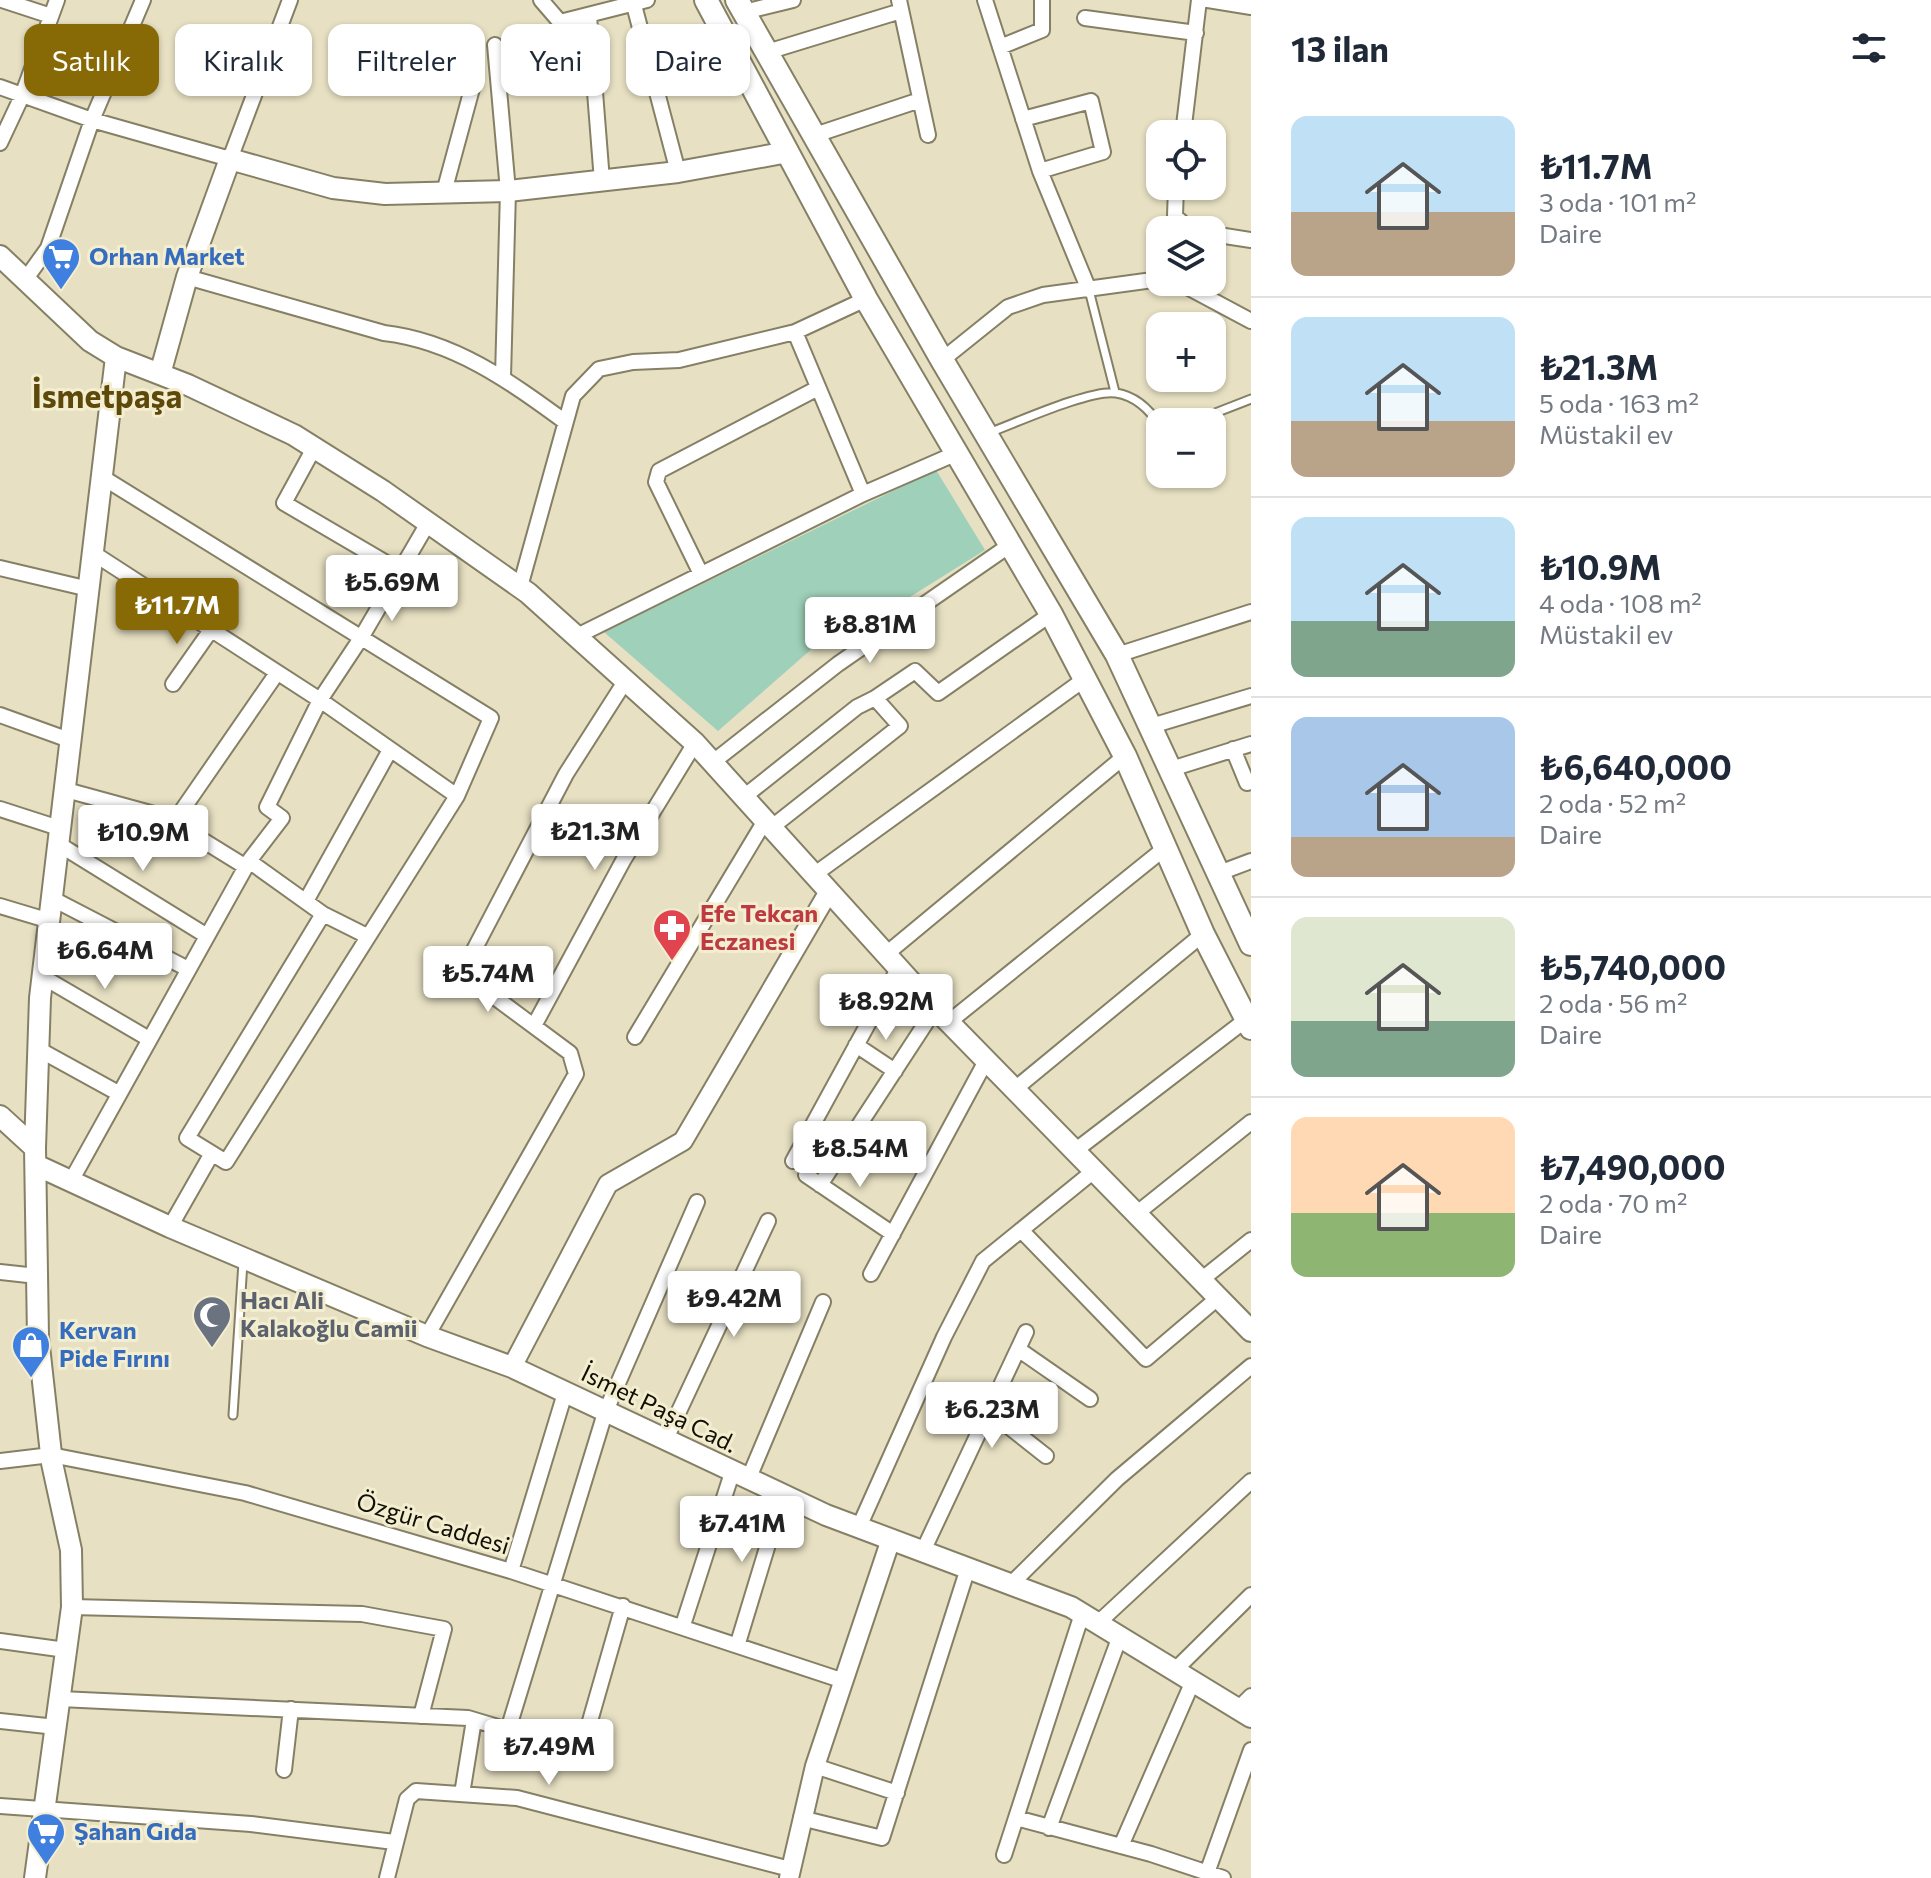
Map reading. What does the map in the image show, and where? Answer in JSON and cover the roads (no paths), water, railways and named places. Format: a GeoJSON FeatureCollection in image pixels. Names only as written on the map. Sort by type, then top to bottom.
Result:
{"type":"FeatureCollection","features":[{"type":"Feature","properties":{"kind":"main road"},"geometry":{"type":"LineString","coordinates":[[706,0],[866,299],[1051,614],[1082,681],[1125,756],[1203,934],[1249,1023]]}},
{"type":"Feature","properties":{"kind":"main road"},"geometry":{"type":"LineString","coordinates":[[741,6],[942,360],[1117,655],[1251,944]]}},
{"type":"Feature","properties":{"kind":"main road"},"geometry":{"type":"LineString","coordinates":[[160,374],[187,277],[230,159],[333,188],[385,194],[508,191],[678,172],[788,152]]}},
{"type":"Feature","properties":{"kind":"main road"},"geometry":{"type":"LineString","coordinates":[[0,256],[90,341],[116,357],[160,374],[314,448],[520,587],[695,743],[891,962],[1251,1331]]}},
{"type":"Feature","properties":{"kind":"main road"},"geometry":{"type":"LineString","coordinates":[[35,1878],[72,1607],[71,1550],[51,1455],[38,1337],[38,1049],[43,977],[116,357]]}},
{"type":"Feature","properties":{"kind":"main road","name":"İsmet Paşa Cad."},"geometry":{"type":"LineString","coordinates":[[0,1116],[36,1157],[71,1181],[170,1227],[427,1336],[512,1367],[783,1495],[1011,1584],[1090,1619],[1193,1681],[1247,1707]]}},
{"type":"Feature","properties":{"kind":"street"},"geometry":{"type":"LineString","coordinates":[[2,0],[51,16]]}},
{"type":"Feature","properties":{"kind":"street"},"geometry":{"type":"LineString","coordinates":[[0,143],[22,96],[57,0]]}},
{"type":"Feature","properties":{"kind":"street"},"geometry":{"type":"LineString","coordinates":[[25,280],[48,248],[92,120],[143,0]]}},
{"type":"Feature","properties":{"kind":"street"},"geometry":{"type":"LineString","coordinates":[[0,87],[92,120],[230,159],[290,0]]}},
{"type":"Feature","properties":{"kind":"street"},"geometry":{"type":"LineString","coordinates":[[541,0],[560,22],[641,3],[678,172]]}},
{"type":"Feature","properties":{"kind":"street"},"geometry":{"type":"LineString","coordinates":[[741,6],[793,0]]}},
{"type":"Feature","properties":{"kind":"street"},"geometry":{"type":"LineString","coordinates":[[985,0],[1040,171],[1089,290]]}},
{"type":"Feature","properties":{"kind":"street"},"geometry":{"type":"LineString","coordinates":[[1000,47],[1042,30],[1042,0]]}},
{"type":"Feature","properties":{"kind":"street"},"geometry":{"type":"LineString","coordinates":[[1185,120],[1199,0]]}},
{"type":"Feature","properties":{"kind":"street"},"geometry":{"type":"LineString","coordinates":[[1208,0],[1251,7]]}},
{"type":"Feature","properties":{"kind":"street"},"geometry":{"type":"LineString","coordinates":[[767,52],[900,6],[928,135]]}},
{"type":"Feature","properties":{"kind":"street"},"geometry":{"type":"LineString","coordinates":[[589,16],[602,181]]}},
{"type":"Feature","properties":{"kind":"street"},"geometry":{"type":"LineString","coordinates":[[1085,18],[1196,33]]}},
{"type":"Feature","properties":{"kind":"street"},"geometry":{"type":"LineString","coordinates":[[495,45],[508,191],[503,377]]}},
{"type":"Feature","properties":{"kind":"street"},"geometry":{"type":"LineString","coordinates":[[444,192],[470,96]]}},
{"type":"Feature","properties":{"kind":"street"},"geometry":{"type":"LineString","coordinates":[[815,135],[920,100]]}},
{"type":"Feature","properties":{"kind":"street"},"geometry":{"type":"LineString","coordinates":[[1023,119],[1091,101],[1103,152],[1040,171]]}},
{"type":"Feature","properties":{"kind":"street"},"geometry":{"type":"LineString","coordinates":[[1226,236],[1251,240]]}},
{"type":"Feature","properties":{"kind":"street"},"geometry":{"type":"LineString","coordinates":[[187,277],[384,333],[414,337],[463,356],[503,377],[564,421]]}},
{"type":"Feature","properties":{"kind":"street"},"geometry":{"type":"LineString","coordinates":[[942,360],[1008,307],[1043,295],[1146,281]]}},
{"type":"Feature","properties":{"kind":"street"},"geometry":{"type":"LineString","coordinates":[[1204,296],[1251,321]]}},
{"type":"Feature","properties":{"kind":"street"},"geometry":{"type":"LineString","coordinates":[[520,587],[573,396],[599,369],[633,362],[679,360],[795,332],[866,299]]}},
{"type":"Feature","properties":{"kind":"street"},"geometry":{"type":"LineString","coordinates":[[795,332],[863,494]]}},
{"type":"Feature","properties":{"kind":"street"},"geometry":{"type":"LineString","coordinates":[[701,574],[656,482],[659,471],[818,388]]}},
{"type":"Feature","properties":{"kind":"street"},"geometry":{"type":"LineString","coordinates":[[314,448],[284,503],[400,571]]}},
{"type":"Feature","properties":{"kind":"street"},"geometry":{"type":"LineString","coordinates":[[577,636],[863,494],[957,453]]}},
{"type":"Feature","properties":{"kind":"street"},"geometry":{"type":"LineString","coordinates":[[102,477],[491,718],[457,796],[226,1162],[187,1138],[323,914]]}},
{"type":"Feature","properties":{"kind":"street"},"geometry":{"type":"LineString","coordinates":[[71,1181],[248,864],[282,818],[267,807],[320,700],[361,638],[428,523]]}},
{"type":"Feature","properties":{"kind":"street"},"geometry":{"type":"LineString","coordinates":[[713,762],[838,664],[1010,545]]}},
{"type":"Feature","properties":{"kind":"street"},"geometry":{"type":"LineString","coordinates":[[93,553],[320,700],[457,796]]}},
{"type":"Feature","properties":{"kind":"street"},"geometry":{"type":"LineString","coordinates":[[0,568],[89,589]]}},
{"type":"Feature","properties":{"kind":"street"},"geometry":{"type":"LineString","coordinates":[[1117,655],[1251,612]]}},
{"type":"Feature","properties":{"kind":"street"},"geometry":{"type":"LineString","coordinates":[[745,796],[857,707],[915,671],[938,693],[1051,614]]}},
{"type":"Feature","properties":{"kind":"street"},"geometry":{"type":"LineString","coordinates":[[173,684],[211,630]]}},
{"type":"Feature","properties":{"kind":"street"},"geometry":{"type":"LineString","coordinates":[[174,822],[277,673]]}},
{"type":"Feature","properties":{"kind":"street"},"geometry":{"type":"LineString","coordinates":[[427,1336],[576,1074],[570,1053],[535,1024],[462,973],[566,774],[626,680]]}},
{"type":"Feature","properties":{"kind":"street"},"geometry":{"type":"LineString","coordinates":[[815,874],[1082,681]]}},
{"type":"Feature","properties":{"kind":"street"},"geometry":{"type":"LineString","coordinates":[[1148,727],[1251,696]]}},
{"type":"Feature","properties":{"kind":"street"},"geometry":{"type":"LineString","coordinates":[[635,1037],[769,823],[900,726],[875,698]]}},
{"type":"Feature","properties":{"kind":"street"},"geometry":{"type":"LineString","coordinates":[[0,715],[72,741]]}},
{"type":"Feature","properties":{"kind":"street"},"geometry":{"type":"LineString","coordinates":[[535,1024],[624,859],[695,743]]}},
{"type":"Feature","properties":{"kind":"street"},"geometry":{"type":"LineString","coordinates":[[1168,770],[1251,744]]}},
{"type":"Feature","properties":{"kind":"street"},"geometry":{"type":"LineString","coordinates":[[1233,749],[1247,783],[1251,782]]}},
{"type":"Feature","properties":{"kind":"street"},"geometry":{"type":"LineString","coordinates":[[306,901],[390,750]]}},
{"type":"Feature","properties":{"kind":"street"},"geometry":{"type":"LineString","coordinates":[[793,1161],[856,1045],[891,962],[1125,756]]}},
{"type":"Feature","properties":{"kind":"street"},"geometry":{"type":"LineString","coordinates":[[66,790],[174,822],[248,864],[323,914],[367,936]]}},
{"type":"Feature","properties":{"kind":"street"},"geometry":{"type":"LineString","coordinates":[[0,809],[61,837],[207,936]]}},
{"type":"Feature","properties":{"kind":"street"},"geometry":{"type":"LineString","coordinates":[[820,1185],[895,1071],[942,1015],[1165,848]]}},
{"type":"Feature","properties":{"kind":"street"},"geometry":{"type":"LineString","coordinates":[[1219,873],[1251,861]]}},
{"type":"Feature","properties":{"kind":"street"},"geometry":{"type":"LineString","coordinates":[[512,1367],[608,1184],[683,1141],[828,893]]}},
{"type":"Feature","properties":{"kind":"street"},"geometry":{"type":"LineString","coordinates":[[53,899],[188,969]]}},
{"type":"Feature","properties":{"kind":"street"},"geometry":{"type":"LineString","coordinates":[[0,906],[50,921]]}},
{"type":"Feature","properties":{"kind":"street"},"geometry":{"type":"LineString","coordinates":[[1016,1088],[1203,934]]}},
{"type":"Feature","properties":{"kind":"street"},"geometry":{"type":"LineString","coordinates":[[43,977],[149,1039]]}},
{"type":"Feature","properties":{"kind":"street"},"geometry":{"type":"LineString","coordinates":[[1076,1150],[1249,1023]]}},
{"type":"Feature","properties":{"kind":"street"},"geometry":{"type":"LineString","coordinates":[[856,1045],[895,1071]]}},
{"type":"Feature","properties":{"kind":"street"},"geometry":{"type":"LineString","coordinates":[[38,1049],[118,1093]]}},
{"type":"Feature","properties":{"kind":"street"},"geometry":{"type":"LineString","coordinates":[[871,1274],[987,1059]]}},
{"type":"Feature","properties":{"kind":"street"},"geometry":{"type":"LineString","coordinates":[[1136,1214],[1251,1122]]}},
{"type":"Feature","properties":{"kind":"street"},"geometry":{"type":"LineString","coordinates":[[170,1227],[211,1155]]}},
{"type":"Feature","properties":{"kind":"street"},"geometry":{"type":"LineString","coordinates":[[859,1527],[944,1337],[983,1261],[1095,1170]]}},
{"type":"Feature","properties":{"kind":"street"},"geometry":{"type":"LineString","coordinates":[[806,1175],[893,1234]]}},
{"type":"Feature","properties":{"kind":"street"},"geometry":{"type":"LineString","coordinates":[[60,1699],[421,1716],[474,1720],[508,1730],[605,1413],[697,1202]]}},
{"type":"Feature","properties":{"kind":"street"},"geometry":{"type":"LineString","coordinates":[[665,1441],[768,1221]]}},
{"type":"Feature","properties":{"kind":"street"},"geometry":{"type":"LineString","coordinates":[[1021,1230],[1146,1359],[1219,1297]]}},
{"type":"Feature","properties":{"kind":"street"},"geometry":{"type":"LineString","coordinates":[[1201,1280],[1251,1240]]}},
{"type":"Feature","properties":{"kind":"street"},"geometry":{"type":"LineString","coordinates":[[0,1272],[37,1276]]}},
{"type":"Feature","properties":{"kind":"street"},"geometry":{"type":"LineString","coordinates":[[683,1625],[740,1476],[823,1302]]}},
{"type":"Feature","properties":{"kind":"street"},"geometry":{"type":"LineString","coordinates":[[923,1551],[1026,1332]]}},
{"type":"Feature","properties":{"kind":"street"},"geometry":{"type":"LineString","coordinates":[[1018,1349],[1090,1399]]}},
{"type":"Feature","properties":{"kind":"street"},"geometry":{"type":"LineString","coordinates":[[1011,1584],[1117,1479],[1251,1366]]}},
{"type":"Feature","properties":{"kind":"street"},"geometry":{"type":"LineString","coordinates":[[511,1571],[565,1393]]}},
{"type":"Feature","properties":{"kind":"street"},"geometry":{"type":"LineString","coordinates":[[989,1411],[1046,1456]]}},
{"type":"Feature","properties":{"kind":"street","name":"Özgür Caddesi"},"geometry":{"type":"LineString","coordinates":[[0,1461],[51,1455],[245,1493],[553,1584],[738,1643],[844,1681]]}},
{"type":"Feature","properties":{"kind":"street"},"geometry":{"type":"LineString","coordinates":[[1004,1855],[1090,1619],[1251,1481]]}},
{"type":"Feature","properties":{"kind":"street"},"geometry":{"type":"LineString","coordinates":[[738,1643],[783,1495]]}},
{"type":"Feature","properties":{"kind":"street"},"geometry":{"type":"LineString","coordinates":[[387,1878],[407,1799],[416,1791],[517,1798],[789,1873],[815,1766],[891,1539]]}},
{"type":"Feature","properties":{"kind":"street"},"geometry":{"type":"LineString","coordinates":[[801,1818],[882,1838],[968,1568]]}},
{"type":"Feature","properties":{"kind":"street"},"geometry":{"type":"LineString","coordinates":[[1175,1670],[1251,1595]]}},
{"type":"Feature","properties":{"kind":"street"},"geometry":{"type":"LineString","coordinates":[[584,1742],[623,1606]]}},
{"type":"Feature","properties":{"kind":"street"},"geometry":{"type":"LineString","coordinates":[[72,1607],[362,1614],[444,1629],[421,1716]]}},
{"type":"Feature","properties":{"kind":"street"},"geometry":{"type":"LineString","coordinates":[[1049,1828],[1120,1636]]}},
{"type":"Feature","properties":{"kind":"street"},"geometry":{"type":"LineString","coordinates":[[0,1641],[66,1650]]}},
{"type":"Feature","properties":{"kind":"street"},"geometry":{"type":"LineString","coordinates":[[1121,1846],[1193,1681]]}},
{"type":"Feature","properties":{"kind":"street"},"geometry":{"type":"LineString","coordinates":[[284,1770],[291,1709]]}},
{"type":"Feature","properties":{"kind":"street"},"geometry":{"type":"LineString","coordinates":[[462,1794],[474,1720]]}},
{"type":"Feature","properties":{"kind":"street"},"geometry":{"type":"LineString","coordinates":[[0,1721],[56,1727]]}},
{"type":"Feature","properties":{"kind":"street"},"geometry":{"type":"LineString","coordinates":[[1207,1873],[1251,1750]]}},
{"type":"Feature","properties":{"kind":"street"},"geometry":{"type":"LineString","coordinates":[[815,1766],[897,1793]]}},
{"type":"Feature","properties":{"kind":"street"},"geometry":{"type":"LineString","coordinates":[[0,1806],[251,1824],[394,1842]]}},
{"type":"Feature","properties":{"kind":"street"},"geometry":{"type":"LineString","coordinates":[[1016,1818],[1223,1878]]}},
{"type":"Feature","properties":{"kind":"lane"},"geometry":{"type":"LineString","coordinates":[[1089,290],[1115,392]]}},
{"type":"Feature","properties":{"kind":"lane"},"geometry":{"type":"LineString","coordinates":[[985,434],[1095,394],[1115,392],[1135,399],[1146,411]]}},
{"type":"Feature","properties":{"kind":"lane"},"geometry":{"type":"LineString","coordinates":[[1226,409],[1251,399]]}},
{"type":"Feature","properties":{"kind":"lane"},"geometry":{"type":"LineString","coordinates":[[233,1415],[243,1258]]}},
{"type":"Feature","properties":{"kind":"place","name":"Orhan Market"},"geometry":{"type":"Point","coordinates":[61,291]}},
{"type":"Feature","properties":{"kind":"place","name":"Efe Tekcan Eczanesi"},"geometry":{"type":"Point","coordinates":[672,962]}},
{"type":"Feature","properties":{"kind":"place","name":"Hacı Ali Kalakoğlu Camii"},"geometry":{"type":"Point","coordinates":[212,1349]}},
{"type":"Feature","properties":{"kind":"place","name":"Kervan Pide Fırını"},"geometry":{"type":"Point","coordinates":[31,1379]}},
{"type":"Feature","properties":{"kind":"place","name":"Şahan Gıda"},"geometry":{"type":"Point","coordinates":[46,1866]}},
{"type":"Feature","properties":{"kind":"district","name":"İsmetpaşa"},"geometry":{"type":"Point","coordinates":[107,397]}}]}
